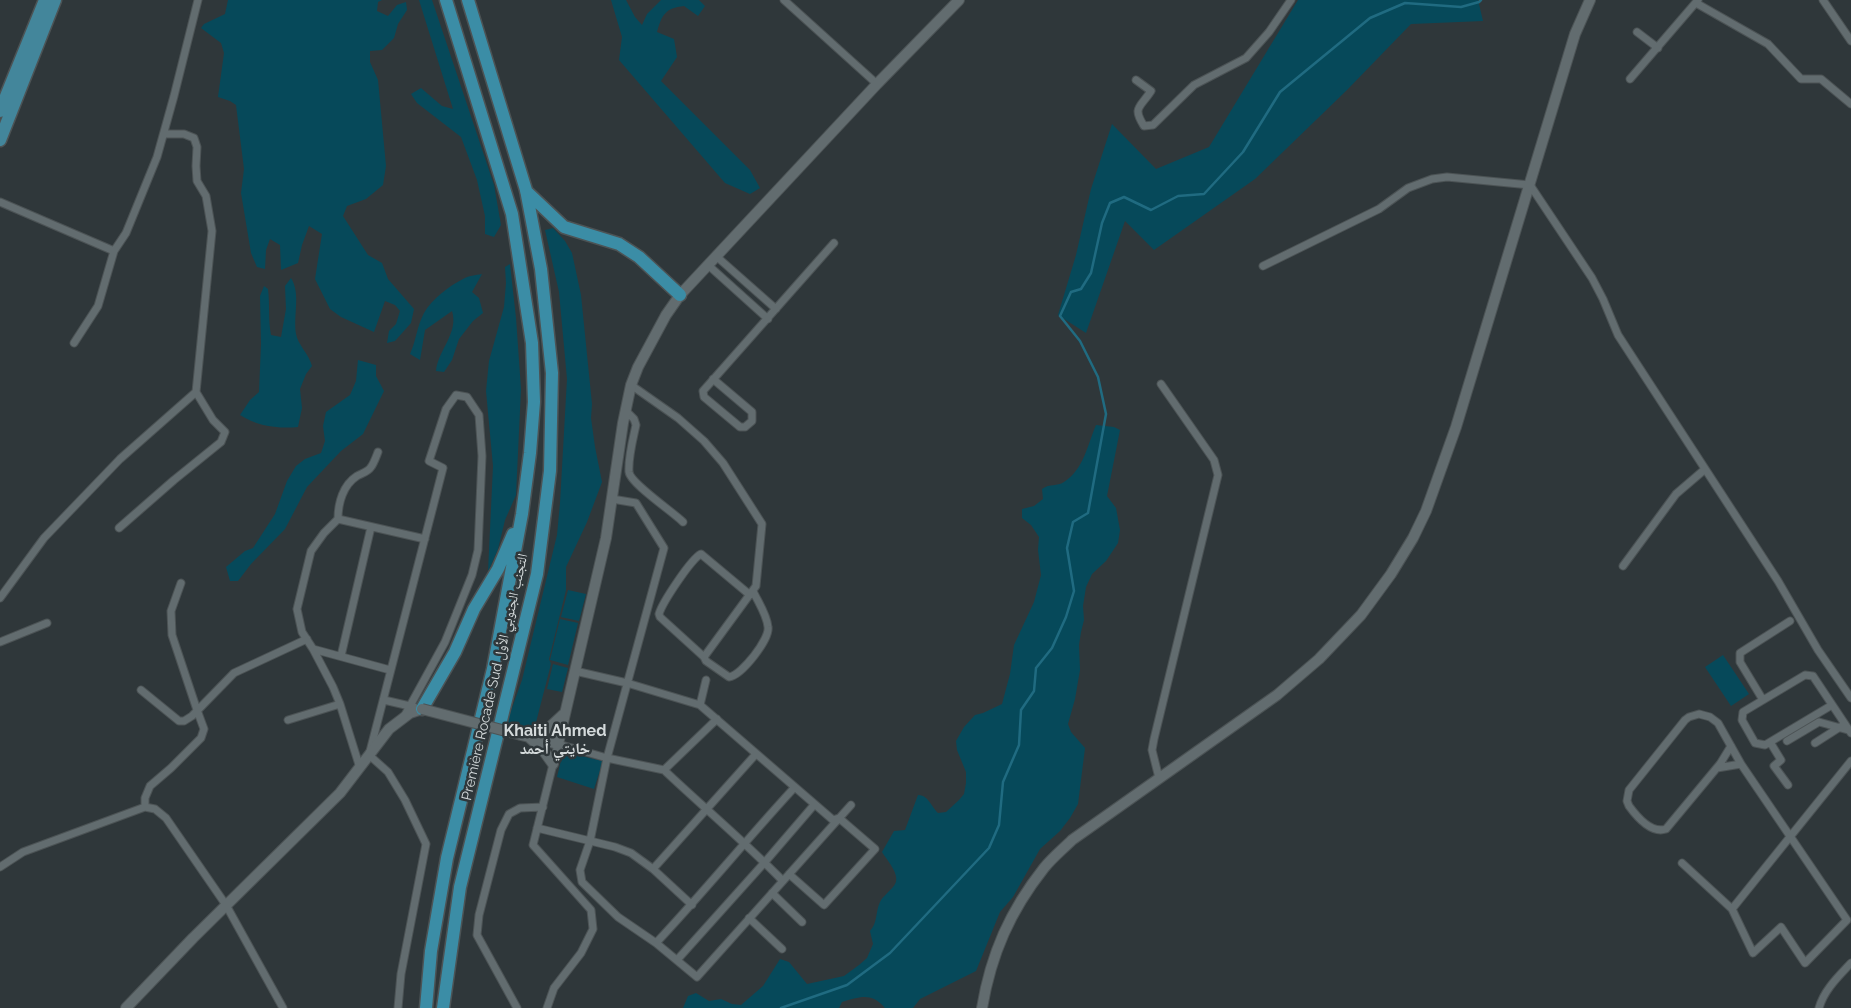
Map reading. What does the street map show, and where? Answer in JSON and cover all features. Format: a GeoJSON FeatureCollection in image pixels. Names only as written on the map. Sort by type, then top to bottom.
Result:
{"type":"FeatureCollection","features":[{"type":"Feature","properties":{"kind":"highway"},"geometry":{"type":"LineString","coordinates":[[0,111],[45,0]]}},
{"type":"Feature","properties":{"kind":"highway"},"geometry":{"type":"LineString","coordinates":[[0,140],[55,0]]}},
{"type":"Feature","properties":{"kind":"highway","name":"Première Rocade Sud التجنب الجنوبي الأول"},"geometry":{"type":"LineString","coordinates":[[426,1008],[430,951],[448,858],[493,669],[522,514],[534,402],[532,343],[512,214],[446,0]]}},
{"type":"Feature","properties":{"kind":"highway","name":"Première Rocade Sud التجنب الجنوبي الأول"},"geometry":{"type":"LineString","coordinates":[[443,1008],[460,887],[536,574],[550,471],[552,374],[541,269],[526,190],[468,0]]}},
{"type":"Feature","properties":{"kind":"highway"},"geometry":{"type":"LineString","coordinates":[[526,190],[564,227],[619,244],[639,257],[680,295]]}},
{"type":"Feature","properties":{"kind":"highway"},"geometry":{"type":"LineString","coordinates":[[535,237],[537,226],[542,222],[557,221]]}},
{"type":"Feature","properties":{"kind":"highway"},"geometry":{"type":"LineString","coordinates":[[416,707],[455,652],[477,604],[498,569],[522,514]]}},
{"type":"Feature","properties":{"kind":"main road"},"geometry":{"type":"LineString","coordinates":[[126,1008],[226,905],[331,803],[360,768],[389,728],[416,707],[558,744],[606,538],[630,385],[661,324],[680,295],[877,84],[959,0]]}},
{"type":"Feature","properties":{"kind":"main road"},"geometry":{"type":"LineString","coordinates":[[982,1008],[987,979],[1003,934],[1022,900],[1045,867],[1072,840],[1278,695],[1319,659],[1361,615],[1391,574],[1413,538],[1426,511],[1456,427],[1575,34],[1590,0]]}},
{"type":"Feature","properties":{"kind":"main road"},"geometry":{"type":"LineString","coordinates":[[526,737],[550,727],[565,712]]}},
{"type":"Feature","properties":{"kind":"main road"},"geometry":{"type":"LineString","coordinates":[[526,737],[542,750],[553,764]]}},
{"type":"Feature","properties":{"kind":"street"},"geometry":{"type":"LineString","coordinates":[[74,343],[98,306],[114,251],[126,234],[157,157],[165,134],[198,0]]}},
{"type":"Feature","properties":{"kind":"street"},"geometry":{"type":"LineString","coordinates":[[784,0],[877,84]]}},
{"type":"Feature","properties":{"kind":"street"},"geometry":{"type":"LineString","coordinates":[[1136,80],[1151,92],[1137,110],[1137,115],[1144,126],[1153,125],[1194,85],[1246,58],[1269,32],[1291,0]]}},
{"type":"Feature","properties":{"kind":"street"},"geometry":{"type":"LineString","coordinates":[[1823,0],[1851,41]]}},
{"type":"Feature","properties":{"kind":"street"},"geometry":{"type":"LineString","coordinates":[[1630,79],[1697,1],[1768,44],[1801,79],[1821,79],[1851,104]]}},
{"type":"Feature","properties":{"kind":"street"},"geometry":{"type":"LineString","coordinates":[[1637,32],[1658,48]]}},
{"type":"Feature","properties":{"kind":"street"},"geometry":{"type":"LineString","coordinates":[[118,528],[221,442],[225,432],[213,420],[196,392],[212,231],[206,196],[197,181],[197,147],[194,138],[184,134],[165,134]]}},
{"type":"Feature","properties":{"kind":"street"},"geometry":{"type":"LineString","coordinates":[[1264,266],[1379,209],[1408,188],[1432,179],[1447,177],[1530,186],[1592,278],[1618,335],[1704,470],[1778,581],[1818,650],[1851,698]]}},
{"type":"Feature","properties":{"kind":"street"},"geometry":{"type":"LineString","coordinates":[[0,202],[114,251]]}},
{"type":"Feature","properties":{"kind":"street"},"geometry":{"type":"LineString","coordinates":[[714,379],[752,412],[752,421],[745,427],[740,427],[703,395],[703,391],[834,243]]}},
{"type":"Feature","properties":{"kind":"street"},"geometry":{"type":"LineString","coordinates":[[716,256],[776,309]]}},
{"type":"Feature","properties":{"kind":"street"},"geometry":{"type":"LineString","coordinates":[[708,265],[768,319]]}},
{"type":"Feature","properties":{"kind":"street"},"geometry":{"type":"LineString","coordinates":[[1159,778],[1152,750],[1154,739],[1218,475],[1214,460],[1161,384]]}},
{"type":"Feature","properties":{"kind":"street"},"geometry":{"type":"LineString","coordinates":[[630,385],[678,418],[704,441],[723,463],[762,524],[757,578],[752,593],[704,657]]}},
{"type":"Feature","properties":{"kind":"street"},"geometry":{"type":"LineString","coordinates":[[0,598],[44,538],[120,460],[196,392]]}},
{"type":"Feature","properties":{"kind":"street"},"geometry":{"type":"LineString","coordinates":[[384,700],[416,707],[472,575],[478,550],[482,456],[479,414],[467,397],[456,396],[446,409],[429,460],[443,468],[369,755],[388,772],[405,800],[426,844],[401,974],[398,1008]]}},
{"type":"Feature","properties":{"kind":"street"},"geometry":{"type":"LineString","coordinates":[[625,410],[634,419],[636,424],[629,471],[631,478],[683,522]]}},
{"type":"Feature","properties":{"kind":"street"},"geometry":{"type":"LineString","coordinates":[[360,768],[340,704],[313,649],[302,632],[297,609],[311,551],[324,533],[338,519],[338,510],[342,496],[348,484],[357,476],[370,469],[378,452]]}},
{"type":"Feature","properties":{"kind":"street"},"geometry":{"type":"LineString","coordinates":[[1623,566],[1676,494],[1704,470]]}},
{"type":"Feature","properties":{"kind":"street"},"geometry":{"type":"LineString","coordinates":[[612,500],[636,503],[664,548],[607,758],[590,841],[580,870],[582,882],[618,917],[698,977],[851,805]]}},
{"type":"Feature","properties":{"kind":"street"},"geometry":{"type":"LineString","coordinates":[[338,519],[425,539]]}},
{"type":"Feature","properties":{"kind":"street"},"geometry":{"type":"LineString","coordinates":[[341,656],[371,527]]}},
{"type":"Feature","properties":{"kind":"street"},"geometry":{"type":"LineString","coordinates":[[701,554],[752,593],[769,628],[767,636],[741,671],[730,677],[706,660],[659,614],[688,567],[701,554]]}},
{"type":"Feature","properties":{"kind":"street"},"geometry":{"type":"LineString","coordinates":[[145,807],[145,798],[150,786],[201,738],[204,728],[172,635],[171,611],[181,583]]}},
{"type":"Feature","properties":{"kind":"street"},"geometry":{"type":"LineString","coordinates":[[1763,700],[1740,662],[1740,653],[1790,621]]}},
{"type":"Feature","properties":{"kind":"street"},"geometry":{"type":"LineString","coordinates":[[0,642],[47,623]]}},
{"type":"Feature","properties":{"kind":"street"},"geometry":{"type":"LineString","coordinates":[[141,690],[179,721],[184,721],[234,673],[307,639]]}},
{"type":"Feature","properties":{"kind":"street"},"geometry":{"type":"LineString","coordinates":[[313,649],[390,670]]}},
{"type":"Feature","properties":{"kind":"street"},"geometry":{"type":"LineString","coordinates":[[575,671],[628,683],[700,705],[832,820],[839,818]]}},
{"type":"Feature","properties":{"kind":"street"},"geometry":{"type":"LineString","coordinates":[[1832,705],[1765,744],[1755,742],[1742,720],[1743,712],[1805,675],[1814,676],[1850,732]]}},
{"type":"Feature","properties":{"kind":"street"},"geometry":{"type":"LineString","coordinates":[[700,705],[706,680]]}},
{"type":"Feature","properties":{"kind":"street"},"geometry":{"type":"LineString","coordinates":[[288,720],[340,704]]}},
{"type":"Feature","properties":{"kind":"street"},"geometry":{"type":"LineString","coordinates":[[1682,863],[1732,909],[1753,954],[1781,928],[1804,962],[1847,920],[1741,764],[1731,746],[1714,720],[1699,714],[1689,717],[1681,724],[1629,790],[1627,801],[1629,806],[1653,829],[1666,829],[1717,768],[1731,746]]}},
{"type":"Feature","properties":{"kind":"street"},"geometry":{"type":"LineString","coordinates":[[664,770],[716,719]]}},
{"type":"Feature","properties":{"kind":"street"},"geometry":{"type":"LineString","coordinates":[[1787,741],[1819,722],[1840,727],[1850,732]]}},
{"type":"Feature","properties":{"kind":"street"},"geometry":{"type":"LineString","coordinates":[[1816,743],[1840,727]]}},
{"type":"Feature","properties":{"kind":"street"},"geometry":{"type":"LineString","coordinates":[[1770,742],[1781,760],[1774,766],[1788,785]]}},
{"type":"Feature","properties":{"kind":"street"},"geometry":{"type":"LineString","coordinates":[[547,1008],[554,988],[581,953],[592,928],[591,910],[533,845],[558,744],[607,758],[664,770],[705,810],[744,842],[783,881]]}},
{"type":"Feature","properties":{"kind":"street"},"geometry":{"type":"LineString","coordinates":[[653,869],[756,754]]}},
{"type":"Feature","properties":{"kind":"street"},"geometry":{"type":"LineString","coordinates":[[1732,909],[1851,761]]}},
{"type":"Feature","properties":{"kind":"street"},"geometry":{"type":"LineString","coordinates":[[1717,768],[1741,764]]}},
{"type":"Feature","properties":{"kind":"street"},"geometry":{"type":"LineString","coordinates":[[656,944],[692,905],[744,842],[794,788]]}},
{"type":"Feature","properties":{"kind":"street"},"geometry":{"type":"LineString","coordinates":[[677,960],[814,805]]}},
{"type":"Feature","properties":{"kind":"street"},"geometry":{"type":"LineString","coordinates":[[0,867],[23,852],[145,807],[154,809],[166,818],[226,905],[283,1008]]}},
{"type":"Feature","properties":{"kind":"street"},"geometry":{"type":"LineString","coordinates":[[517,1008],[477,935],[479,915],[501,830],[509,814],[520,808],[543,807]]}},
{"type":"Feature","properties":{"kind":"street"},"geometry":{"type":"LineString","coordinates":[[789,874],[824,905],[875,849],[839,818]]}},
{"type":"Feature","properties":{"kind":"street"},"geometry":{"type":"LineString","coordinates":[[537,828],[630,853],[653,869],[692,905]]}},
{"type":"Feature","properties":{"kind":"street"},"geometry":{"type":"LineString","coordinates":[[772,893],[802,922]]}},
{"type":"Feature","properties":{"kind":"street"},"geometry":{"type":"LineString","coordinates":[[749,918],[782,949]]}},
{"type":"Feature","properties":{"kind":"street"},"geometry":{"type":"LineString","coordinates":[[1819,1008],[1822,998],[1829,988],[1851,963]]}},
{"type":"Feature","properties":{"kind":"shaded area"},"geometry":{"type":"Polygon","coordinates":[[[228,0],[382,0],[378,2],[377,11],[388,16],[397,5],[406,2],[407,10],[398,24],[394,38],[382,50],[370,51],[370,62],[378,80],[386,166],[383,185],[366,199],[347,206],[343,216],[368,255],[382,263],[388,279],[414,309],[411,323],[395,341],[387,343],[389,331],[396,324],[400,311],[395,305],[385,301],[374,332],[341,317],[330,309],[315,279],[322,234],[309,226],[298,263],[281,270],[280,245],[270,239],[266,250],[265,269],[257,267],[251,253],[241,193],[244,169],[236,105],[218,97],[224,53],[221,43],[201,28],[204,24],[225,14],[228,0]]]}},
{"type":"Feature","properties":{"kind":"shaded area"},"geometry":{"type":"Polygon","coordinates":[[[419,0],[432,0],[494,185],[501,225],[494,237],[485,234],[485,216],[477,180],[461,137],[417,103],[411,94],[421,88],[442,106],[453,109],[419,0]]]}},
{"type":"Feature","properties":{"kind":"shaded area"},"geometry":{"type":"Polygon","coordinates":[[[611,0],[626,0],[635,17],[642,25],[647,14],[661,0],[699,0],[705,6],[698,16],[684,6],[665,13],[657,32],[674,39],[677,57],[661,81],[750,170],[760,188],[750,194],[725,183],[619,60],[622,37],[611,0]]]}},
{"type":"Feature","properties":{"kind":"shaded area"},"geometry":{"type":"Polygon","coordinates":[[[1298,0],[1478,0],[1483,21],[1411,24],[1347,90],[1255,179],[1154,250],[1125,221],[1086,333],[1058,315],[1076,255],[1091,189],[1112,124],[1156,169],[1209,147],[1298,0]]]}},
{"type":"Feature","properties":{"kind":"shaded area"},"geometry":{"type":"Polygon","coordinates":[[[553,228],[565,241],[572,253],[581,295],[592,404],[591,418],[602,482],[587,522],[566,567],[566,590],[549,659],[551,664],[533,734],[506,725],[522,680],[557,535],[567,379],[559,292],[545,230],[553,228]]]}},
{"type":"Feature","properties":{"kind":"shaded area"},"geometry":{"type":"Polygon","coordinates":[[[510,264],[521,389],[516,495],[505,520],[498,549],[488,572],[493,466],[486,391],[489,361],[504,307],[505,267],[510,264]]]}},
{"type":"Feature","properties":{"kind":"shaded area"},"geometry":{"type":"Polygon","coordinates":[[[482,274],[472,292],[479,298],[483,313],[473,321],[459,339],[452,360],[444,372],[436,371],[440,356],[453,327],[452,311],[425,330],[420,360],[410,354],[424,313],[441,293],[467,277],[482,274]]]}},
{"type":"Feature","properties":{"kind":"shaded area"},"geometry":{"type":"Polygon","coordinates":[[[291,278],[296,291],[296,334],[312,366],[306,374],[300,389],[302,408],[298,427],[283,428],[253,422],[240,415],[250,400],[259,392],[260,296],[264,286],[268,289],[271,335],[281,337],[286,309],[285,286],[291,278]]]}},
{"type":"Feature","properties":{"kind":"shaded area"},"geometry":{"type":"Polygon","coordinates":[[[358,360],[376,365],[376,376],[384,391],[363,434],[341,451],[307,487],[285,529],[251,564],[238,581],[230,581],[226,567],[245,551],[253,548],[275,514],[287,481],[296,466],[305,459],[321,453],[325,441],[323,426],[326,412],[350,395],[356,381],[358,360]]]}},
{"type":"Feature","properties":{"kind":"shaded area"},"geometry":{"type":"Polygon","coordinates":[[[1096,425],[1114,427],[1120,430],[1107,496],[1116,508],[1120,530],[1118,543],[1106,561],[1092,574],[1086,587],[1083,606],[1084,620],[1079,645],[1080,670],[1068,724],[1071,732],[1085,748],[1078,804],[1060,831],[1040,849],[1013,897],[1000,912],[976,971],[920,999],[913,1008],[885,1008],[875,1000],[865,997],[842,1002],[839,1008],[683,1008],[688,996],[696,993],[709,1001],[721,999],[732,1004],[741,1005],[763,986],[780,959],[789,962],[807,984],[844,976],[867,958],[873,944],[870,931],[874,924],[878,906],[896,883],[894,870],[882,852],[894,831],[905,830],[918,795],[927,799],[938,813],[946,812],[964,794],[966,772],[957,750],[956,741],[964,727],[975,715],[1002,704],[1010,674],[1014,645],[1034,602],[1041,575],[1038,550],[1039,537],[1031,525],[1022,518],[1022,509],[1034,506],[1043,499],[1042,489],[1061,483],[1071,477],[1081,464],[1096,425]]]}},
{"type":"Feature","properties":{"kind":"shaded area"},"geometry":{"type":"Polygon","coordinates":[[[568,590],[586,594],[579,621],[561,617],[568,590]]]}},
{"type":"Feature","properties":{"kind":"shaded area"},"geometry":{"type":"Polygon","coordinates":[[[560,619],[578,623],[568,665],[550,660],[560,619]]]}},
{"type":"Feature","properties":{"kind":"shaded area"},"geometry":{"type":"Polygon","coordinates":[[[1723,655],[1749,694],[1731,706],[1705,667],[1723,655]]]}},
{"type":"Feature","properties":{"kind":"shaded area"},"geometry":{"type":"Polygon","coordinates":[[[553,664],[568,668],[562,692],[547,689],[553,664]]]}},
{"type":"Feature","properties":{"kind":"shaded area"},"geometry":{"type":"Polygon","coordinates":[[[563,752],[603,761],[594,789],[557,777],[563,752]]]}},
{"type":"Feature","properties":{"kind":"waterway"},"geometry":{"type":"LineString","coordinates":[[781,1008],[847,985],[890,953],[989,848],[999,825],[1003,782],[1019,745],[1021,710],[1034,691],[1036,668],[1052,648],[1066,617],[1074,591],[1067,548],[1073,522],[1088,513],[1106,414],[1098,377],[1080,341],[1060,316],[1071,292],[1081,289],[1091,273],[1102,223],[1110,203],[1124,197],[1151,210],[1178,196],[1204,194],[1243,152],[1280,92],[1370,18],[1405,3],[1461,7],[1481,0]]}},
{"type":"Feature","properties":{"kind":"district","name":"Khaiti Ahmed خايتي أحمد"},"geometry":{"type":"Point","coordinates":[555,740]}}]}
